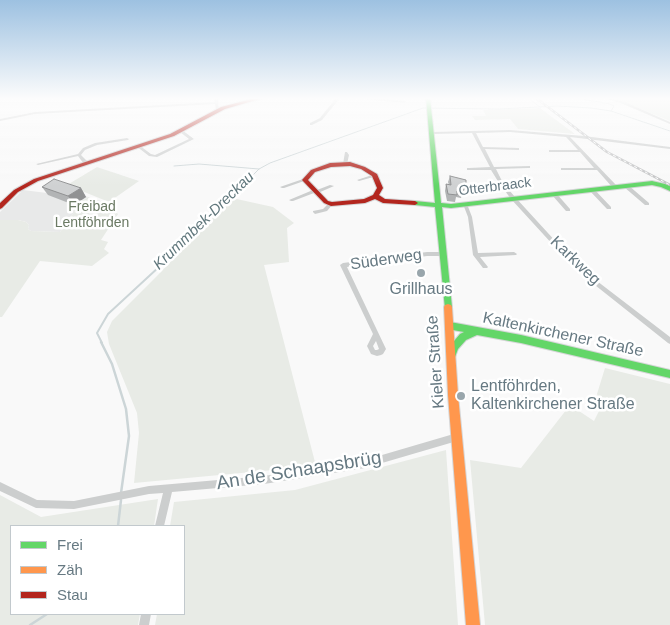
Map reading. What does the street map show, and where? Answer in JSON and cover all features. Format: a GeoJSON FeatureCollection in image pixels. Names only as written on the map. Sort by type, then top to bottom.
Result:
{"type":"FeatureCollection","features":[{"type":"Feature","properties":{"kind":"street"},"geometry":{"type":"LineString","coordinates":[[0,207],[16,191],[27,184],[181,131],[186,127]]}},
{"type":"Feature","properties":{"kind":"street","name":"Kieler Straße"},"geometry":{"type":"LineString","coordinates":[[432,127],[450,326],[457,438],[473,625]]}},
{"type":"Feature","properties":{"kind":"street"},"geometry":{"type":"LineString","coordinates":[[138,146],[150,155],[156,156],[192,139],[181,131]]}},
{"type":"Feature","properties":{"kind":"street"},"geometry":{"type":"LineString","coordinates":[[433,133],[510,131],[670,148]]}},
{"type":"Feature","properties":{"kind":"street","name":"Karkweg"},"geometry":{"type":"LineString","coordinates":[[473,132],[492,168],[513,198],[578,269],[670,341]]}},
{"type":"Feature","properties":{"kind":"street"},"geometry":{"type":"LineString","coordinates":[[568,136],[615,187]]}},
{"type":"Feature","properties":{"kind":"street"},"geometry":{"type":"LineString","coordinates":[[38,164],[79,155],[84,149],[96,144],[127,139]]}},
{"type":"Feature","properties":{"kind":"street"},"geometry":{"type":"LineString","coordinates":[[482,148],[518,149]]}},
{"type":"Feature","properties":{"kind":"street"},"geometry":{"type":"LineString","coordinates":[[550,151],[581,151]]}},
{"type":"Feature","properties":{"kind":"street"},"geometry":{"type":"LineString","coordinates":[[345,164],[346,154]]}},
{"type":"Feature","properties":{"kind":"street"},"geometry":{"type":"LineString","coordinates":[[79,155],[86,163]]}},
{"type":"Feature","properties":{"kind":"street"},"geometry":{"type":"LineString","coordinates":[[345,164],[363,168],[375,175],[380,188],[375,196],[365,201],[331,204],[326,202],[306,180],[308,174],[313,171],[330,165],[345,164]]}},
{"type":"Feature","properties":{"kind":"street"},"geometry":{"type":"LineString","coordinates":[[469,169],[528,167]]}},
{"type":"Feature","properties":{"kind":"street"},"geometry":{"type":"LineString","coordinates":[[564,169],[598,169]]}},
{"type":"Feature","properties":{"kind":"street"},"geometry":{"type":"LineString","coordinates":[[359,180],[375,175]]}},
{"type":"Feature","properties":{"kind":"street"},"geometry":{"type":"LineString","coordinates":[[282,187],[306,180]]}},
{"type":"Feature","properties":{"kind":"street","name":"Otterbraack"},"geometry":{"type":"LineString","coordinates":[[375,196],[389,202],[439,206],[652,183],[663,185],[670,189]]}},
{"type":"Feature","properties":{"kind":"street"},"geometry":{"type":"LineString","coordinates":[[291,200],[332,186]]}},
{"type":"Feature","properties":{"kind":"street"},"geometry":{"type":"LineString","coordinates":[[626,186],[647,204]]}},
{"type":"Feature","properties":{"kind":"street"},"geometry":{"type":"LineString","coordinates":[[591,189],[609,208]]}},
{"type":"Feature","properties":{"kind":"street","name":"Otterbraack"},"geometry":{"type":"LineString","coordinates":[[554,194],[568,210]]}},
{"type":"Feature","properties":{"kind":"street"},"geometry":{"type":"LineString","coordinates":[[315,212],[325,210],[331,204]]}},
{"type":"Feature","properties":{"kind":"street"},"geometry":{"type":"LineString","coordinates":[[465,204],[470,217],[476,255],[485,268]]}},
{"type":"Feature","properties":{"kind":"street","name":"Süderweg"},"geometry":{"type":"LineString","coordinates":[[376,334],[343,265],[427,254],[443,254]]}},
{"type":"Feature","properties":{"kind":"street"},"geometry":{"type":"LineString","coordinates":[[476,255],[514,254]]}},
{"type":"Feature","properties":{"kind":"street","name":"Kaltenkirchener Straße"},"geometry":{"type":"LineString","coordinates":[[450,326],[670,374]]}},
{"type":"Feature","properties":{"kind":"street"},"geometry":{"type":"LineString","coordinates":[[451,356],[454,348],[463,337],[478,331]]}},
{"type":"Feature","properties":{"kind":"street","name":"An de Schaapsbrüg"},"geometry":{"type":"LineString","coordinates":[[0,486],[36,504],[74,505],[149,490],[264,480],[364,464],[457,438]]}},
{"type":"Feature","properties":{"kind":"street"},"geometry":{"type":"LineString","coordinates":[[160,525],[169,488]]}},
{"type":"Feature","properties":{"kind":"shaded area"},"geometry":{"type":"Polygon","coordinates":[[[60,186],[88,197],[73,207],[75,211],[60,232],[31,231],[28,229],[29,225],[26,222],[0,220],[0,212],[23,190],[47,193],[60,186]]]}},
{"type":"Feature","properties":{"kind":"green space"},"geometry":{"type":"Polygon","coordinates":[[[517,127],[566,127],[575,134],[518,129],[517,127]]]}},
{"type":"Feature","properties":{"kind":"green space"},"geometry":{"type":"Polygon","coordinates":[[[97,167],[139,181],[109,202],[67,185],[97,167]]]}},
{"type":"Feature","properties":{"kind":"green space","name":"Freibad Lentföhrden"},"geometry":{"type":"Polygon","coordinates":[[[88,197],[107,203],[118,214],[101,240],[108,242],[104,249],[109,253],[92,266],[40,261],[2,317],[0,317],[0,220],[26,222],[29,225],[28,229],[31,231],[60,232],[75,211],[73,207],[88,197]]]}},
{"type":"Feature","properties":{"kind":"green space"},"geometry":{"type":"Polygon","coordinates":[[[232,198],[273,207],[294,223],[287,228],[289,262],[264,265],[316,466],[134,483],[139,433],[137,413],[109,344],[107,332],[112,321],[232,198]]]}},
{"type":"Feature","properties":{"kind":"green space"},"geometry":{"type":"Polygon","coordinates":[[[605,368],[670,384],[670,625],[485,625],[470,460],[521,468],[570,405],[594,421],[602,405],[597,394],[605,368]]]}},
{"type":"Feature","properties":{"kind":"green space"},"geometry":{"type":"Polygon","coordinates":[[[446,450],[458,625],[155,625],[157,615],[185,615],[185,525],[170,525],[174,502],[295,490],[446,450]]]}},
{"type":"Feature","properties":{"kind":"green space"},"geometry":{"type":"Polygon","coordinates":[[[0,495],[41,517],[158,499],[154,525],[10,525],[10,615],[140,615],[138,625],[0,625],[0,495]]]}},
{"type":"Feature","properties":{"kind":"building"},"geometry":{"type":"Polygon","coordinates":[[[450,176],[466,180],[466,185],[462,184],[463,191],[457,191],[457,195],[448,194],[446,184],[451,185],[450,176]]]}},
{"type":"Feature","properties":{"kind":"building"},"geometry":{"type":"Polygon","coordinates":[[[54,179],[81,188],[68,196],[42,187],[54,179]]]}},
{"type":"Feature","properties":{"kind":"waterway","name":"Krummbek-Dreckau"},"geometry":{"type":"LineString","coordinates":[[259,169],[270,163],[370,127]]}},
{"type":"Feature","properties":{"kind":"waterway","name":"Krummbek-Dreckau"},"geometry":{"type":"LineString","coordinates":[[659,127],[670,131]]}},
{"type":"Feature","properties":{"kind":"waterway"},"geometry":{"type":"LineString","coordinates":[[174,166],[199,164],[259,169]]}},
{"type":"Feature","properties":{"kind":"waterway","name":"Krummbek-Dreckau"},"geometry":{"type":"LineString","coordinates":[[186,242],[259,169]]}},
{"type":"Feature","properties":{"kind":"waterway","name":"Krummbek-Dreckau"},"geometry":{"type":"LineString","coordinates":[[102,343],[97,333],[108,314],[186,242]]}},
{"type":"Feature","properties":{"kind":"waterway","name":"Krummbek-Dreckau"},"geometry":{"type":"LineString","coordinates":[[101,342],[112,364],[126,409],[129,436],[121,493]]}},
{"type":"Feature","properties":{"kind":"waterway","name":"Krummbek-Dreckau"},"geometry":{"type":"LineString","coordinates":[[118,525],[121,500]]}},
{"type":"Feature","properties":{"kind":"waterway","name":"Krummbek-Dreckau"},"geometry":{"type":"LineString","coordinates":[[30,625],[45,615]]}},
{"type":"Feature","properties":{"kind":"railway"},"geometry":{"type":"LineString","coordinates":[[574,127],[607,152],[670,185]]}},
{"type":"Feature","properties":{"kind":"traffic: fast"},"geometry":{"type":"LineString","coordinates":[[431,127],[448,307]]}},
{"type":"Feature","properties":{"kind":"traffic: fast"},"geometry":{"type":"LineString","coordinates":[[415,203],[451,206],[652,183],[663,185],[670,189]]}},
{"type":"Feature","properties":{"kind":"traffic: fast"},"geometry":{"type":"LineString","coordinates":[[450,326],[521,339],[670,374]]}},
{"type":"Feature","properties":{"kind":"traffic: fast"},"geometry":{"type":"LineString","coordinates":[[452,354],[454,347],[463,337],[476,331]]}},
{"type":"Feature","properties":{"kind":"traffic: slow"},"geometry":{"type":"LineString","coordinates":[[448,307],[453,395],[473,625]]}},
{"type":"Feature","properties":{"kind":"traffic: jam"},"geometry":{"type":"LineString","coordinates":[[0,207],[16,191],[36,180],[172,135],[187,127]]}},
{"type":"Feature","properties":{"kind":"traffic: jam"},"geometry":{"type":"LineString","coordinates":[[375,196],[365,201],[331,204],[326,202],[305,180],[313,171],[330,165],[350,164],[363,168],[375,175],[380,188],[375,196],[383,201],[415,203]]}},
{"type":"Feature","properties":{"kind":"place","name":"Grillhaus"},"geometry":{"type":"Point","coordinates":[421,273]}},
{"type":"Feature","properties":{"kind":"place","name":"Lentföhrden, Kaltenkirchener Straße"},"geometry":{"type":"Point","coordinates":[461,396]}}]}
